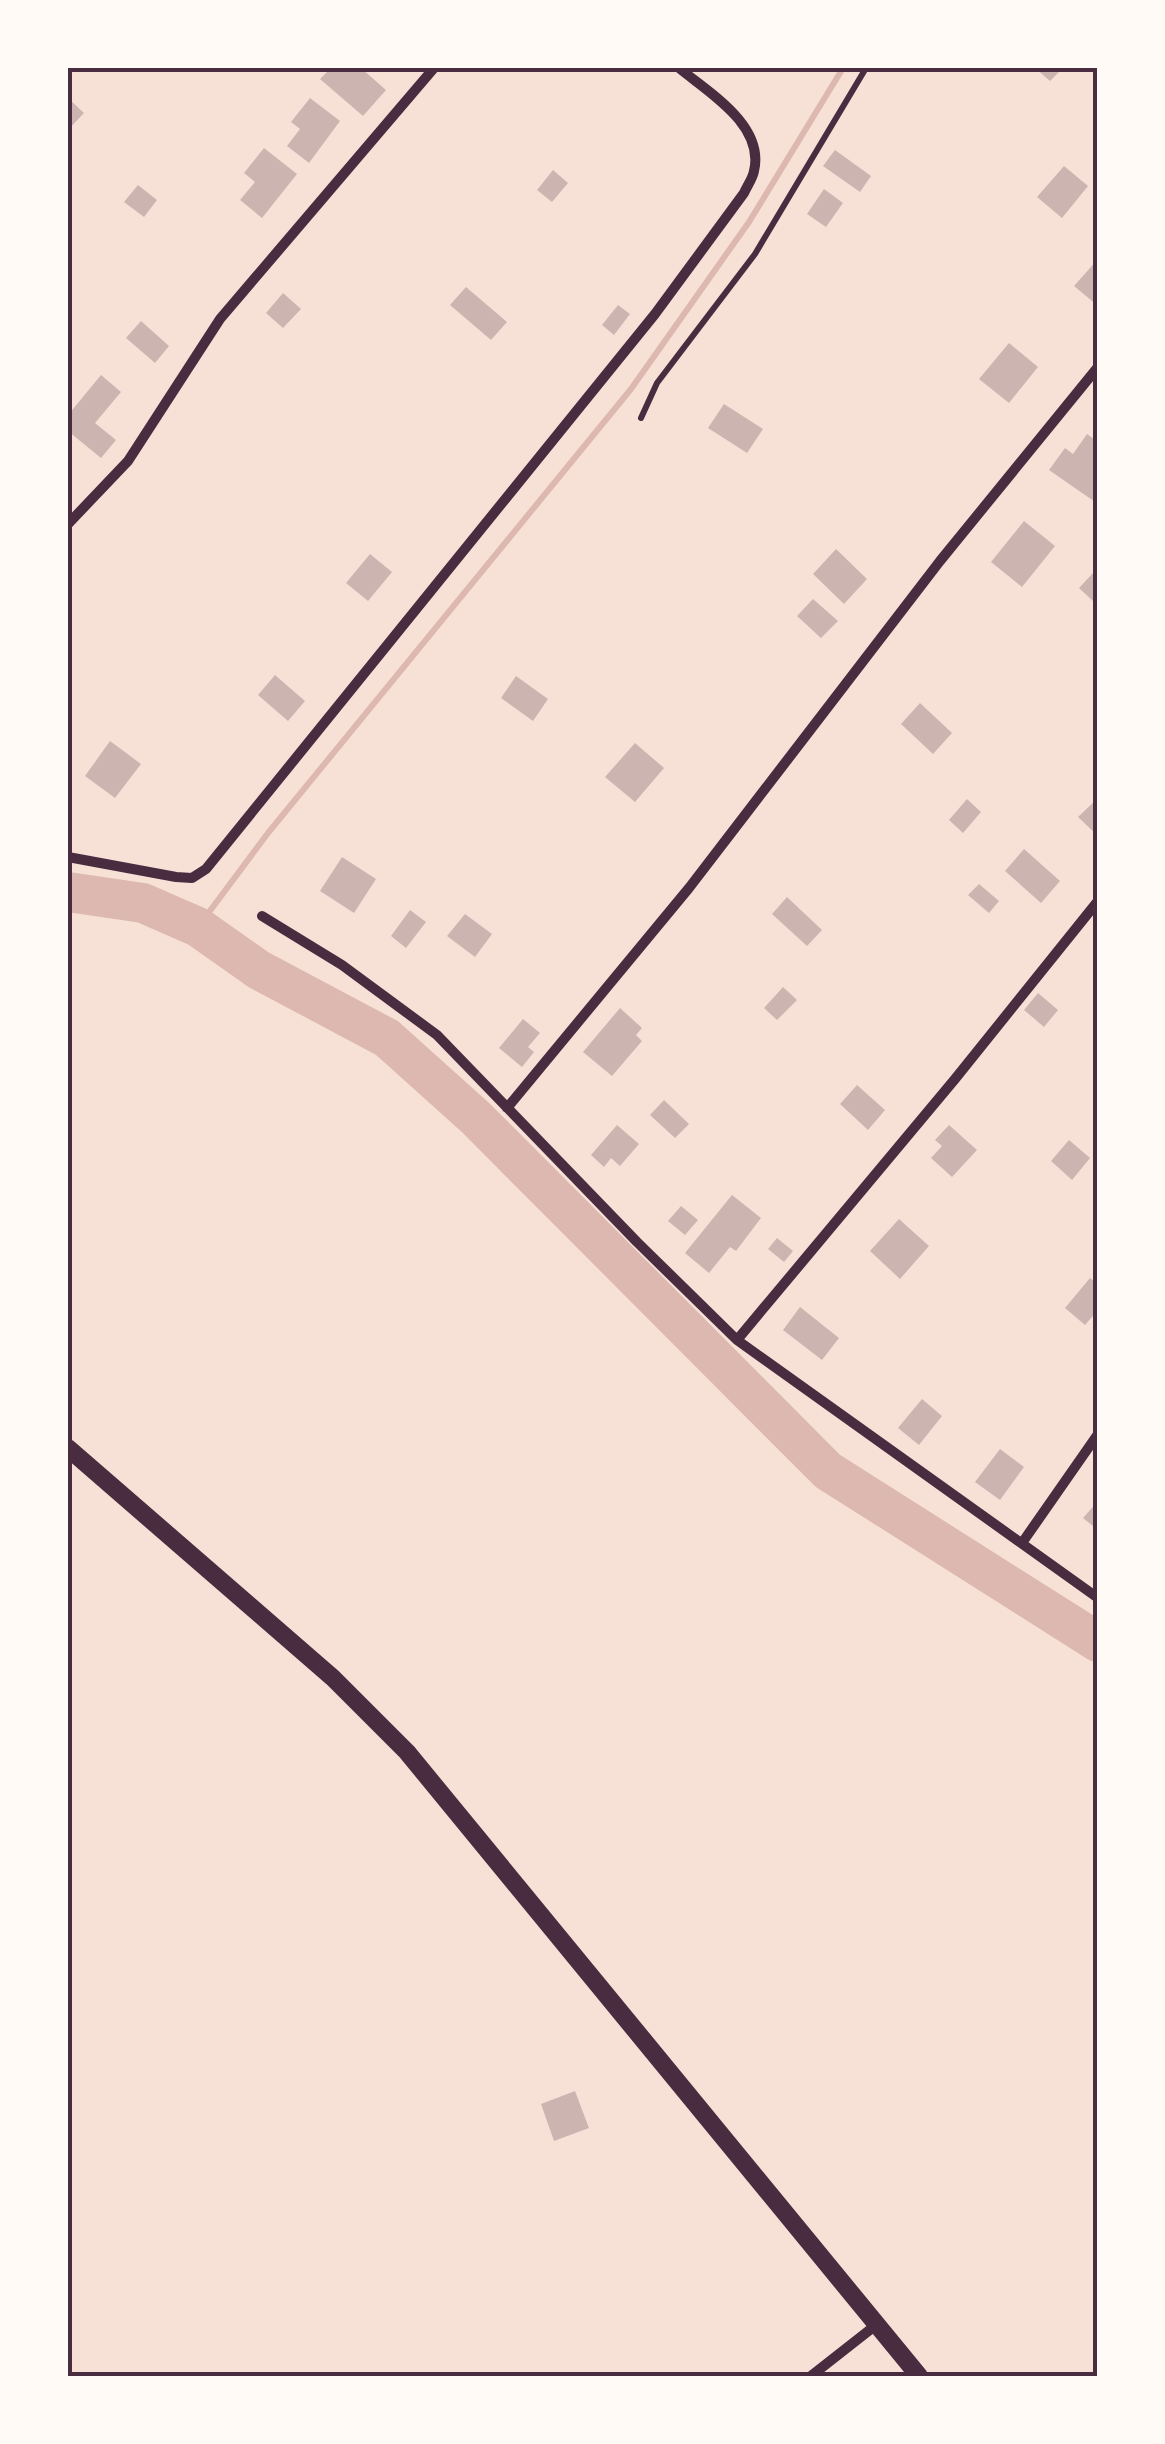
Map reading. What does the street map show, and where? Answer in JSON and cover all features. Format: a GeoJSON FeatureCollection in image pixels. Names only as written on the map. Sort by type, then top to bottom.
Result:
{"type":"FeatureCollection","features":[{"type":"Feature","properties":{"kind":"main road"},"geometry":{"type":"LineString","coordinates":[[68,1448],[333,1678],[407,1752],[919,2376]]}},
{"type":"Feature","properties":{"kind":"street"},"geometry":{"type":"LineString","coordinates":[[68,524],[128,461],[220,319],[434,68]]}},
{"type":"Feature","properties":{"kind":"street"},"geometry":{"type":"LineString","coordinates":[[68,857],[176,877],[192,878],[206,869],[655,314],[744,192],[755,170],[753,144],[739,119],[679,68]]}},
{"type":"Feature","properties":{"kind":"street"},"geometry":{"type":"LineString","coordinates":[[507,1108],[689,888],[940,561],[1098,367]]}},
{"type":"Feature","properties":{"kind":"street"},"geometry":{"type":"LineString","coordinates":[[737,1340],[1098,901]]}},
{"type":"Feature","properties":{"kind":"street"},"geometry":{"type":"LineString","coordinates":[[262,916],[342,965],[437,1035],[737,1340],[1098,1598]]}},
{"type":"Feature","properties":{"kind":"street"},"geometry":{"type":"LineString","coordinates":[[1022,1543],[1098,1434]]}},
{"type":"Feature","properties":{"kind":"street"},"geometry":{"type":"LineString","coordinates":[[811,2376],[876,2325]]}},
{"type":"Feature","properties":{"kind":"lane"},"geometry":{"type":"LineString","coordinates":[[641,418],[656,383],[755,254],[866,68]]}},
{"type":"Feature","properties":{"kind":"building"},"geometry":{"type":"Polygon","coordinates":[[[331,68],[361,68],[386,90],[363,116],[320,79],[331,68]]]}},
{"type":"Feature","properties":{"kind":"building"},"geometry":{"type":"Polygon","coordinates":[[[1035,68],[1056,68],[1060,71],[1050,81],[1035,68]]]}},
{"type":"Feature","properties":{"kind":"building"},"geometry":{"type":"Polygon","coordinates":[[[68,98],[84,113],[68,130],[68,98]]]}},
{"type":"Feature","properties":{"kind":"building"},"geometry":{"type":"Polygon","coordinates":[[[310,98],[340,121],[309,163],[287,146],[300,129],[291,122],[310,98]]]}},
{"type":"Feature","properties":{"kind":"building"},"geometry":{"type":"Polygon","coordinates":[[[264,148],[297,174],[262,218],[240,200],[255,182],[244,173],[264,148]]]}},
{"type":"Feature","properties":{"kind":"building"},"geometry":{"type":"Polygon","coordinates":[[[835,150],[871,176],[860,192],[823,166],[835,150]]]}},
{"type":"Feature","properties":{"kind":"building"},"geometry":{"type":"Polygon","coordinates":[[[1064,166],[1088,186],[1062,218],[1037,197],[1064,166]]]}},
{"type":"Feature","properties":{"kind":"building"},"geometry":{"type":"Polygon","coordinates":[[[553,170],[568,183],[552,202],[537,190],[553,170]]]}},
{"type":"Feature","properties":{"kind":"building"},"geometry":{"type":"Polygon","coordinates":[[[138,185],[157,200],[144,217],[124,202],[138,185]]]}},
{"type":"Feature","properties":{"kind":"building"},"geometry":{"type":"Polygon","coordinates":[[[824,189],[843,203],[826,227],[807,214],[824,189]]]}},
{"type":"Feature","properties":{"kind":"building"},"geometry":{"type":"Polygon","coordinates":[[[1098,259],[1098,306],[1074,286],[1098,259]]]}},
{"type":"Feature","properties":{"kind":"building"},"geometry":{"type":"Polygon","coordinates":[[[466,287],[507,322],[491,340],[450,305],[466,287]]]}},
{"type":"Feature","properties":{"kind":"building"},"geometry":{"type":"Polygon","coordinates":[[[283,293],[301,309],[283,328],[266,313],[283,293]]]}},
{"type":"Feature","properties":{"kind":"building"},"geometry":{"type":"Polygon","coordinates":[[[618,305],[630,314],[614,335],[602,325],[618,305]]]}},
{"type":"Feature","properties":{"kind":"building"},"geometry":{"type":"Polygon","coordinates":[[[141,321],[169,346],[155,363],[126,338],[141,321]]]}},
{"type":"Feature","properties":{"kind":"building"},"geometry":{"type":"Polygon","coordinates":[[[1009,343],[1038,367],[1009,403],[979,379],[1009,343]]]}},
{"type":"Feature","properties":{"kind":"building"},"geometry":{"type":"Polygon","coordinates":[[[101,375],[121,392],[95,423],[116,440],[101,458],[68,431],[68,415],[101,375]]]}},
{"type":"Feature","properties":{"kind":"building"},"geometry":{"type":"Polygon","coordinates":[[[724,404],[763,429],[747,453],[708,428],[724,404]]]}},
{"type":"Feature","properties":{"kind":"building"},"geometry":{"type":"Polygon","coordinates":[[[1087,434],[1098,442],[1098,504],[1049,470],[1065,448],[1073,454],[1087,434]]]}},
{"type":"Feature","properties":{"kind":"building"},"geometry":{"type":"Polygon","coordinates":[[[1024,521],[1055,546],[1022,587],[991,562],[1024,521]]]}},
{"type":"Feature","properties":{"kind":"building"},"geometry":{"type":"Polygon","coordinates":[[[836,549],[867,579],[844,604],[813,574],[836,549]]]}},
{"type":"Feature","properties":{"kind":"building"},"geometry":{"type":"Polygon","coordinates":[[[370,554],[392,572],[368,601],[346,583],[370,554]]]}},
{"type":"Feature","properties":{"kind":"building"},"geometry":{"type":"Polygon","coordinates":[[[1093,573],[1098,576],[1098,596],[1093,601],[1079,588],[1093,573]]]}},
{"type":"Feature","properties":{"kind":"building"},"geometry":{"type":"Polygon","coordinates":[[[813,599],[838,621],[821,638],[797,616],[813,599]]]}},
{"type":"Feature","properties":{"kind":"building"},"geometry":{"type":"Polygon","coordinates":[[[275,675],[305,701],[288,721],[258,695],[275,675]]]}},
{"type":"Feature","properties":{"kind":"building"},"geometry":{"type":"Polygon","coordinates":[[[516,676],[548,699],[533,721],[501,698],[516,676]]]}},
{"type":"Feature","properties":{"kind":"building"},"geometry":{"type":"Polygon","coordinates":[[[920,703],[952,733],[933,754],[901,724],[920,703]]]}},
{"type":"Feature","properties":{"kind":"building"},"geometry":{"type":"Polygon","coordinates":[[[110,741],[141,764],[115,798],[85,776],[110,741]]]}},
{"type":"Feature","properties":{"kind":"building"},"geometry":{"type":"Polygon","coordinates":[[[635,743],[664,768],[635,802],[605,777],[635,743]]]}},
{"type":"Feature","properties":{"kind":"building"},"geometry":{"type":"Polygon","coordinates":[[[1098,798],[1098,836],[1078,817],[1098,798]]]}},
{"type":"Feature","properties":{"kind":"building"},"geometry":{"type":"Polygon","coordinates":[[[967,799],[981,812],[963,833],[949,820],[967,799]]]}},
{"type":"Feature","properties":{"kind":"building"},"geometry":{"type":"Polygon","coordinates":[[[1024,849],[1060,881],[1041,903],[1005,871],[1024,849]]]}},
{"type":"Feature","properties":{"kind":"building"},"geometry":{"type":"Polygon","coordinates":[[[342,857],[376,879],[354,913],[320,891],[342,857]]]}},
{"type":"Feature","properties":{"kind":"building"},"geometry":{"type":"Polygon","coordinates":[[[979,884],[999,901],[989,913],[968,895],[979,884]]]}},
{"type":"Feature","properties":{"kind":"building"},"geometry":{"type":"Polygon","coordinates":[[[787,897],[822,930],[807,946],[772,914],[787,897]]]}},
{"type":"Feature","properties":{"kind":"building"},"geometry":{"type":"Polygon","coordinates":[[[410,910],[426,922],[406,948],[391,936],[410,910]]]}},
{"type":"Feature","properties":{"kind":"building"},"geometry":{"type":"Polygon","coordinates":[[[465,914],[492,934],[475,957],[447,936],[465,914]]]}},
{"type":"Feature","properties":{"kind":"building"},"geometry":{"type":"Polygon","coordinates":[[[783,987],[797,1000],[777,1020],[764,1008],[783,987]]]}},
{"type":"Feature","properties":{"kind":"building"},"geometry":{"type":"Polygon","coordinates":[[[1038,993],[1058,1010],[1044,1027],[1024,1010],[1038,993]]]}},
{"type":"Feature","properties":{"kind":"building"},"geometry":{"type":"Polygon","coordinates":[[[620,1008],[642,1028],[636,1035],[642,1041],[612,1076],[583,1052],[620,1008]]]}},
{"type":"Feature","properties":{"kind":"building"},"geometry":{"type":"Polygon","coordinates":[[[523,1019],[540,1033],[528,1047],[534,1052],[522,1067],[499,1048],[523,1019]]]}},
{"type":"Feature","properties":{"kind":"building"},"geometry":{"type":"Polygon","coordinates":[[[857,1085],[885,1110],[868,1130],[840,1104],[857,1085]]]}},
{"type":"Feature","properties":{"kind":"building"},"geometry":{"type":"Polygon","coordinates":[[[664,1100],[689,1124],[675,1138],[650,1115],[664,1100]]]}},
{"type":"Feature","properties":{"kind":"building"},"geometry":{"type":"Polygon","coordinates":[[[617,1125],[639,1144],[620,1166],[611,1158],[604,1167],[591,1155],[617,1125]]]}},
{"type":"Feature","properties":{"kind":"building"},"geometry":{"type":"Polygon","coordinates":[[[949,1125],[977,1150],[952,1177],[931,1158],[942,1146],[935,1140],[949,1125]]]}},
{"type":"Feature","properties":{"kind":"building"},"geometry":{"type":"Polygon","coordinates":[[[1069,1140],[1090,1158],[1072,1180],[1051,1161],[1069,1140]]]}},
{"type":"Feature","properties":{"kind":"building"},"geometry":{"type":"Polygon","coordinates":[[[732,1195],[761,1218],[736,1251],[730,1247],[709,1273],[685,1253],[732,1195]]]}},
{"type":"Feature","properties":{"kind":"building"},"geometry":{"type":"Polygon","coordinates":[[[681,1206],[698,1220],[685,1235],[668,1221],[681,1206]]]}},
{"type":"Feature","properties":{"kind":"building"},"geometry":{"type":"Polygon","coordinates":[[[899,1219],[929,1246],[900,1279],[870,1251],[899,1219]]]}},
{"type":"Feature","properties":{"kind":"building"},"geometry":{"type":"Polygon","coordinates":[[[777,1238],[793,1251],[784,1262],[768,1249],[777,1238]]]}},
{"type":"Feature","properties":{"kind":"building"},"geometry":{"type":"Polygon","coordinates":[[[1090,1278],[1098,1284],[1098,1310],[1085,1325],[1065,1308],[1090,1278]]]}},
{"type":"Feature","properties":{"kind":"building"},"geometry":{"type":"Polygon","coordinates":[[[800,1307],[839,1338],[822,1360],[783,1330],[800,1307]]]}},
{"type":"Feature","properties":{"kind":"building"},"geometry":{"type":"Polygon","coordinates":[[[922,1399],[942,1416],[919,1445],[898,1428],[922,1399]]]}},
{"type":"Feature","properties":{"kind":"building"},"geometry":{"type":"Polygon","coordinates":[[[1000,1449],[1024,1467],[1000,1500],[975,1482],[1000,1449]]]}},
{"type":"Feature","properties":{"kind":"building"},"geometry":{"type":"Polygon","coordinates":[[[1098,1501],[1098,1530],[1083,1518],[1098,1501]]]}},
{"type":"Feature","properties":{"kind":"building"},"geometry":{"type":"Polygon","coordinates":[[[575,2091],[589,2128],[554,2141],[541,2104],[575,2091]]]}},
{"type":"Feature","properties":{"kind":"waterway"},"geometry":{"type":"LineString","coordinates":[[198,927],[268,833],[631,389],[749,222],[843,68]]}},
{"type":"Feature","properties":{"kind":"waterway"},"geometry":{"type":"LineString","coordinates":[[68,892],[143,903],[198,927],[259,970],[387,1038],[476,1118],[828,1471],[1098,1642]]}}]}
